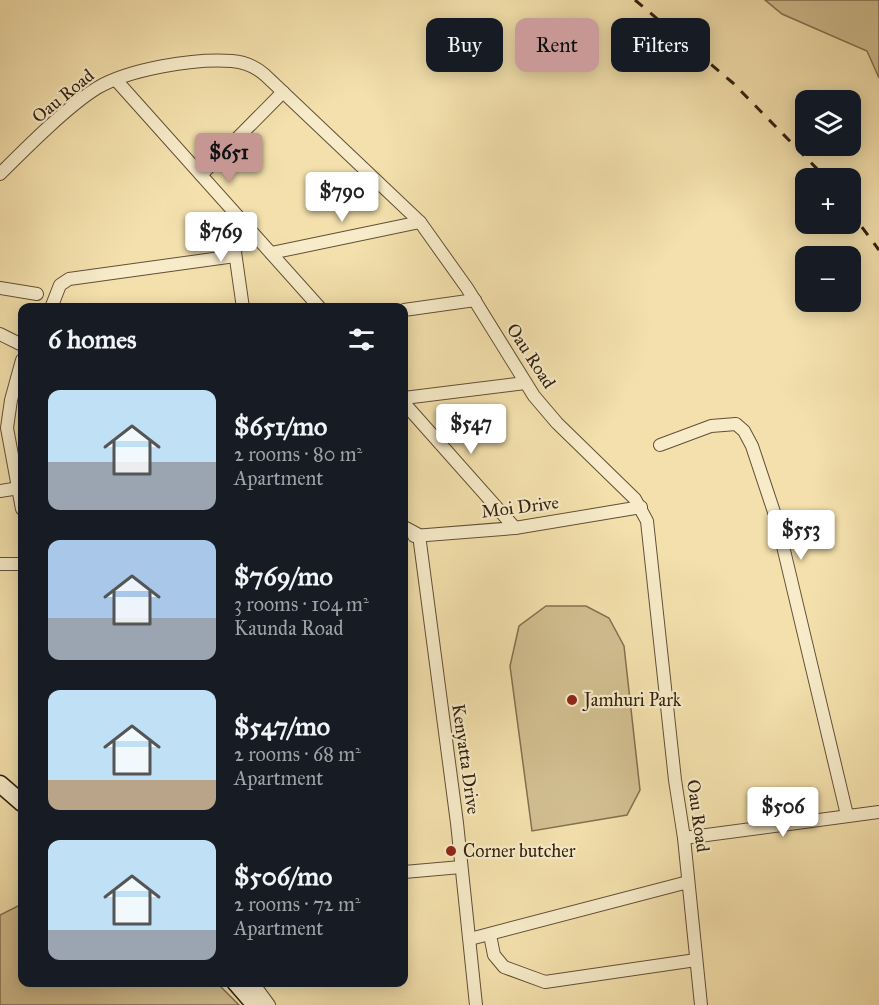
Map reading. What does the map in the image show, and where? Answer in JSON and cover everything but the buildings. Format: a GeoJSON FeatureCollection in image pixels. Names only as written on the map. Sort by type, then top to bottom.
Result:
{"type":"FeatureCollection","features":[{"type":"Feature","properties":{"kind":"street","name":"Oau Road"},"geometry":{"type":"LineString","coordinates":[[0,174],[90,93],[116,80],[161,68],[232,61],[251,65],[283,92],[420,222],[475,300],[525,383],[557,423],[641,507],[650,536],[701,1005]]}},
{"type":"Feature","properties":{"kind":"street"},"geometry":{"type":"LineString","coordinates":[[116,80],[315,303]]}},
{"type":"Feature","properties":{"kind":"street"},"geometry":{"type":"LineString","coordinates":[[201,175],[283,92]]}},
{"type":"Feature","properties":{"kind":"street"},"geometry":{"type":"LineString","coordinates":[[242,222],[235,256],[242,303]]}},
{"type":"Feature","properties":{"kind":"street"},"geometry":{"type":"LineString","coordinates":[[271,254],[420,222]]}},
{"type":"Feature","properties":{"kind":"street"},"geometry":{"type":"LineString","coordinates":[[53,303],[60,285],[67,280],[235,256]]}},
{"type":"Feature","properties":{"kind":"street"},"geometry":{"type":"LineString","coordinates":[[0,288],[37,294]]}},
{"type":"Feature","properties":{"kind":"street"},"geometry":{"type":"LineString","coordinates":[[408,309],[475,300]]}},
{"type":"Feature","properties":{"kind":"street"},"geometry":{"type":"LineString","coordinates":[[0,334],[18,343]]}},
{"type":"Feature","properties":{"kind":"street"},"geometry":{"type":"LineString","coordinates":[[18,373],[10,400],[8,428],[18,484]]}},
{"type":"Feature","properties":{"kind":"street"},"geometry":{"type":"LineString","coordinates":[[408,398],[525,383]]}},
{"type":"Feature","properties":{"kind":"street"},"geometry":{"type":"LineString","coordinates":[[408,407],[516,528]]}},
{"type":"Feature","properties":{"kind":"street"},"geometry":{"type":"LineString","coordinates":[[660,445],[722,423],[736,424],[748,437],[777,521],[847,815]]}},
{"type":"Feature","properties":{"kind":"street"},"geometry":{"type":"LineString","coordinates":[[0,491],[18,488]]}},
{"type":"Feature","properties":{"kind":"street","name":"Moi Drive"},"geometry":{"type":"LineString","coordinates":[[408,536],[516,528],[641,507]]}},
{"type":"Feature","properties":{"kind":"street"},"geometry":{"type":"LineString","coordinates":[[408,529],[419,535]]}},
{"type":"Feature","properties":{"kind":"street","name":"Kenyatta Drive"},"geometry":{"type":"LineString","coordinates":[[419,535],[470,939],[476,1005]]}},
{"type":"Feature","properties":{"kind":"street"},"geometry":{"type":"LineString","coordinates":[[0,564],[18,564]]}},
{"type":"Feature","properties":{"kind":"street"},"geometry":{"type":"LineString","coordinates":[[0,784],[18,800]]}},
{"type":"Feature","properties":{"kind":"street"},"geometry":{"type":"LineString","coordinates":[[684,838],[879,812]]}},
{"type":"Feature","properties":{"kind":"street"},"geometry":{"type":"LineString","coordinates":[[408,872],[461,867]]}},
{"type":"Feature","properties":{"kind":"street"},"geometry":{"type":"LineString","coordinates":[[470,939],[688,882]]}},
{"type":"Feature","properties":{"kind":"street"},"geometry":{"type":"LineString","coordinates":[[490,935],[494,955],[504,967],[545,982],[696,960]]}},
{"type":"Feature","properties":{"kind":"street"},"geometry":{"type":"LineString","coordinates":[[240,987],[255,1005]]}},
{"type":"Feature","properties":{"kind":"street"},"geometry":{"type":"LineString","coordinates":[[256,987],[269,1005]]}},
{"type":"Feature","properties":{"kind":"shaded area"},"geometry":{"type":"Polygon","coordinates":[[[765,0],[879,0],[879,78],[867,51],[782,14],[765,0]]]}},
{"type":"Feature","properties":{"kind":"shaded area","name":"Jamhuri Park"},"geometry":{"type":"Polygon","coordinates":[[[546,606],[586,606],[609,618],[624,646],[640,790],[627,815],[532,831],[510,666],[519,626],[546,606]]]}},
{"type":"Feature","properties":{"kind":"shaded area"},"geometry":{"type":"Polygon","coordinates":[[[18,906],[18,987],[221,987],[239,1005],[0,1005],[0,915],[18,906]]]}},
{"type":"Feature","properties":{"kind":"railway"},"geometry":{"type":"LineString","coordinates":[[635,0],[733,83],[816,168]]}},
{"type":"Feature","properties":{"kind":"railway"},"geometry":{"type":"LineString","coordinates":[[861,226],[879,250]]}},
{"type":"Feature","properties":{"kind":"place","name":"Jamhuri Park"},"geometry":{"type":"Point","coordinates":[572,700]}},
{"type":"Feature","properties":{"kind":"place","name":"Corner butcher"},"geometry":{"type":"Point","coordinates":[451,851]}}]}
